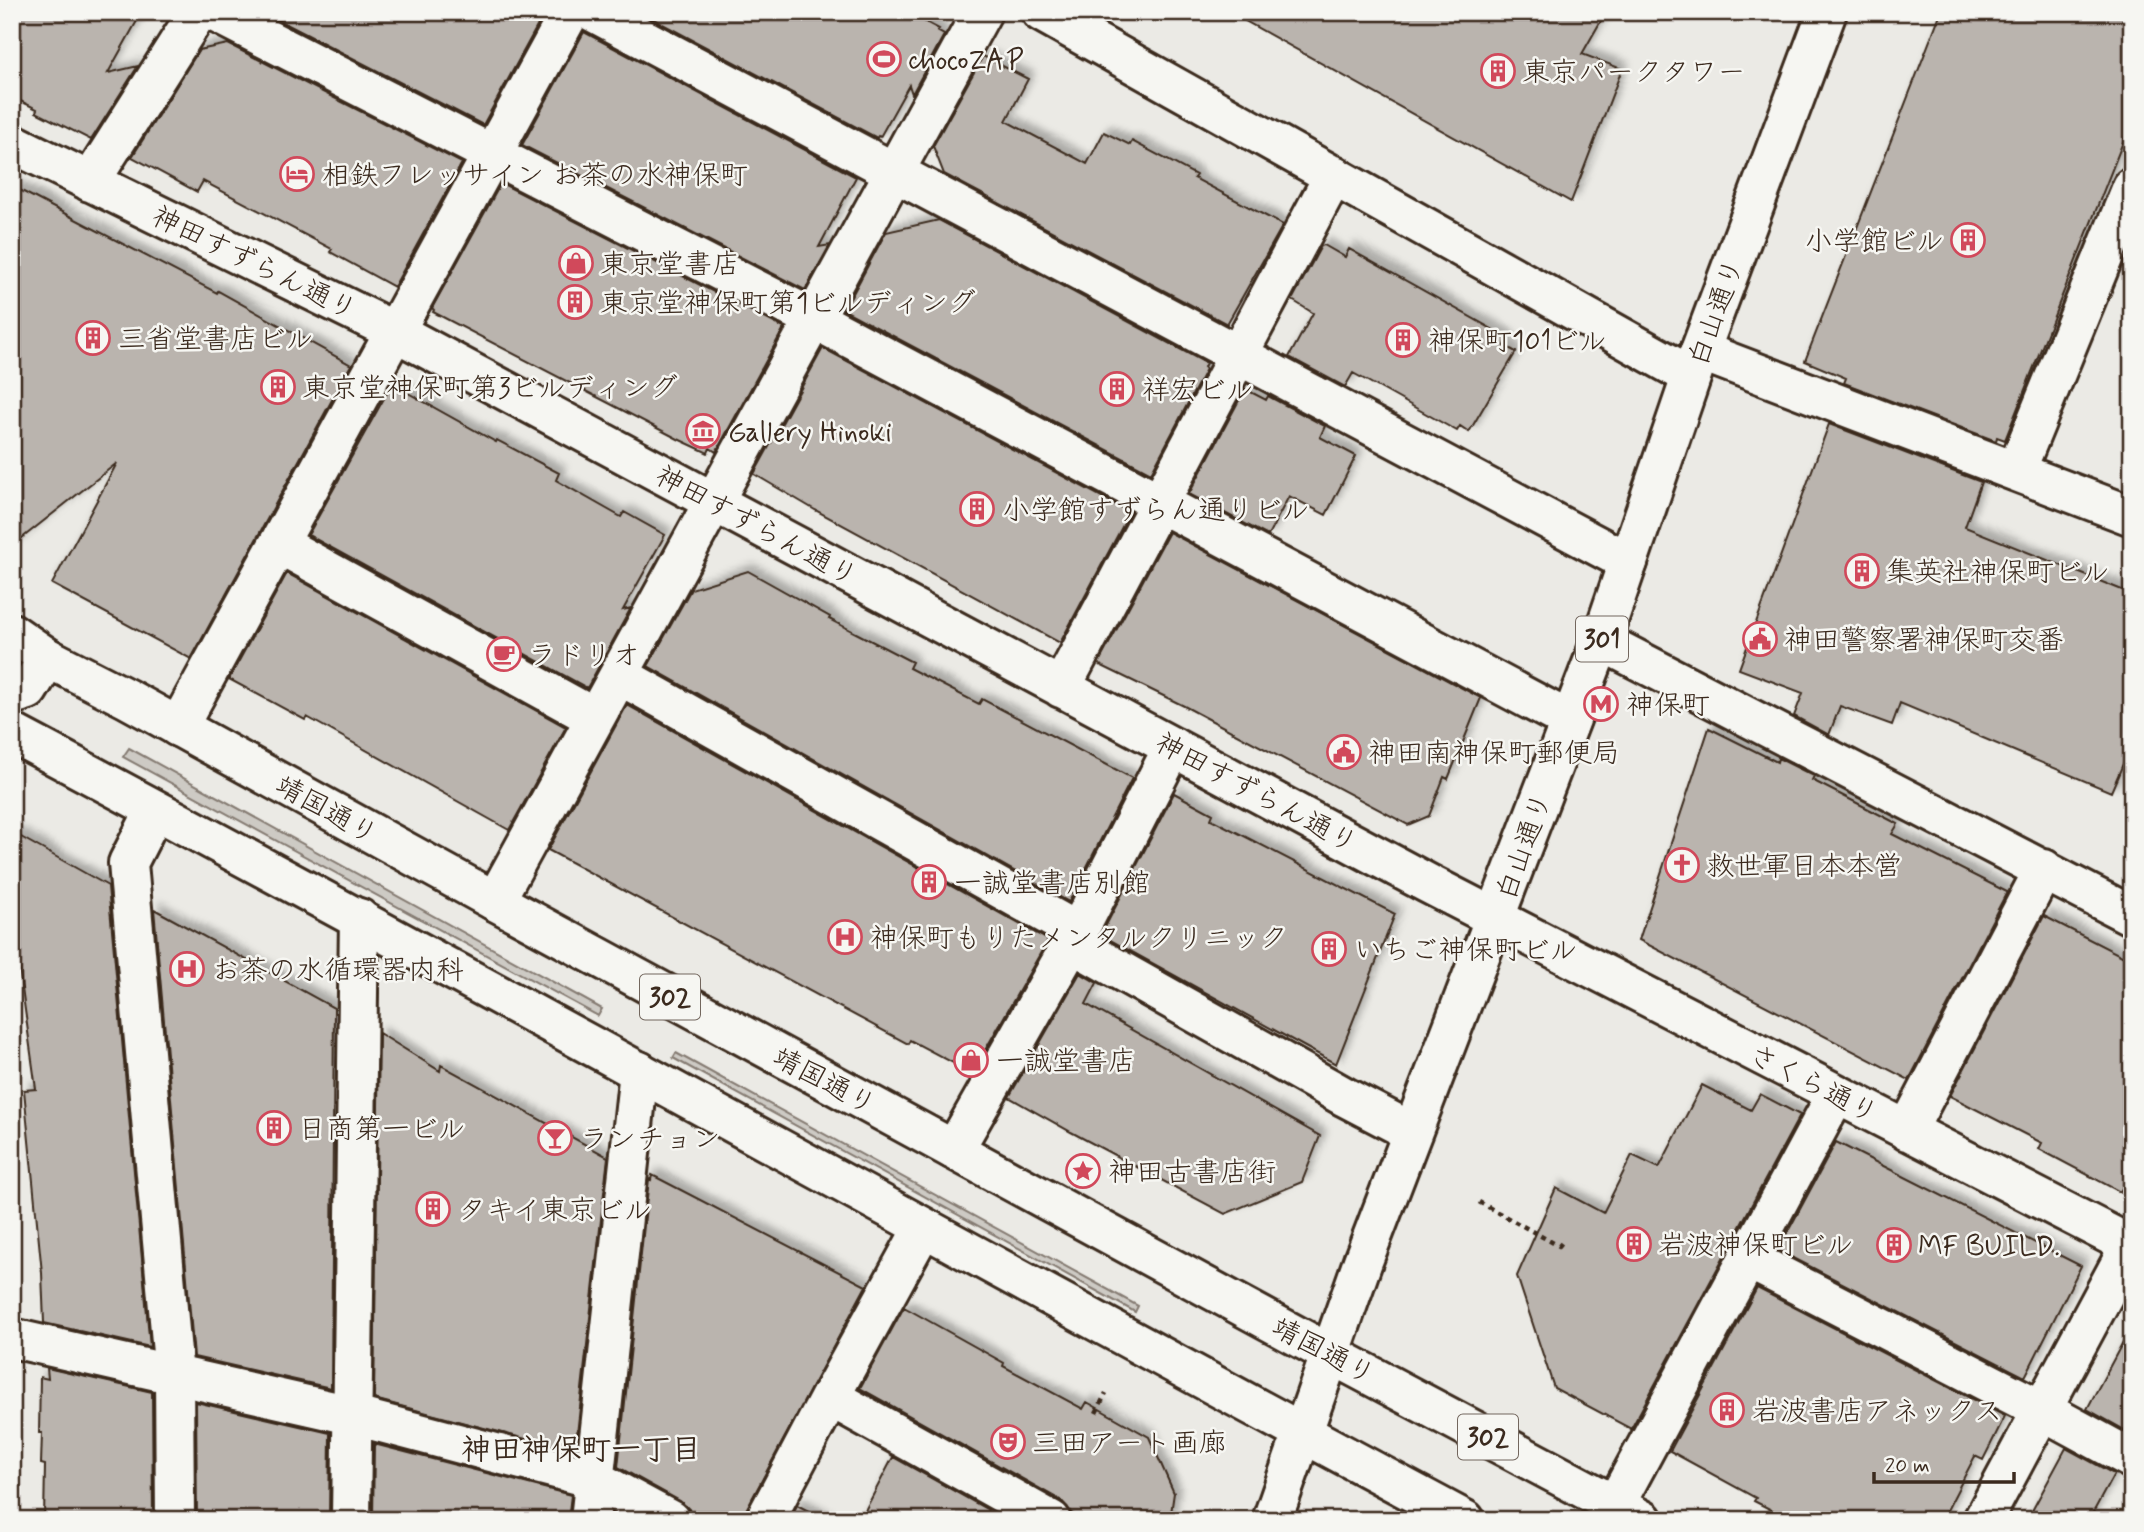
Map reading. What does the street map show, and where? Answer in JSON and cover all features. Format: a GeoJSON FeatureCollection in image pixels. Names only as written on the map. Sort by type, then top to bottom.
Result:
{"type":"FeatureCollection","features":[{"type":"Feature","properties":{"kind":"street"},"geometry":{"type":"LineString","coordinates":[[90,182],[198,12]]}},
{"type":"Feature","properties":{"kind":"street"},"geometry":{"type":"LineString","coordinates":[[214,12],[814,319],[1570,721]]}},
{"type":"Feature","properties":{"kind":"street"},"geometry":{"type":"LineString","coordinates":[[178,727],[570,12]]}},
{"type":"Feature","properties":{"kind":"street"},"geometry":{"type":"LineString","coordinates":[[593,12],[1628,562]]}},
{"type":"Feature","properties":{"kind":"street"},"geometry":{"type":"LineString","coordinates":[[495,901],[982,12]]}},
{"type":"Feature","properties":{"kind":"street"},"geometry":{"type":"LineString","coordinates":[[1041,12],[1335,175],[1695,364],[2016,471],[2132,516]]}},
{"type":"Feature","properties":{"kind":"street","name":"白山通り"},"geometry":{"type":"LineString","coordinates":[[1272,1520],[1363,1261],[1601,641],[1695,364],[1827,12]]}},
{"type":"Feature","properties":{"kind":"street","name":"神田すずらん通り"},"geometry":{"type":"LineString","coordinates":[[12,143],[396,332],[1496,918]]}},
{"type":"Feature","properties":{"kind":"street"},"geometry":{"type":"LineString","coordinates":[[1061,688],[1335,175]]}},
{"type":"Feature","properties":{"kind":"street"},"geometry":{"type":"LineString","coordinates":[[2016,471],[2132,187]]}},
{"type":"Feature","properties":{"kind":"street"},"geometry":{"type":"LineString","coordinates":[[279,544],[595,718]]}},
{"type":"Feature","properties":{"kind":"street","name":"靖国通り"},"geometry":{"type":"LineString","coordinates":[[12,633],[48,658],[495,901],[1332,1355],[1629,1512]]}},
{"type":"Feature","properties":{"kind":"street"},"geometry":{"type":"LineString","coordinates":[[1601,641],[2132,916]]}},
{"type":"Feature","properties":{"kind":"street"},"geometry":{"type":"LineString","coordinates":[[12,695],[28,690],[48,658]]}},
{"type":"Feature","properties":{"kind":"street"},"geometry":{"type":"LineString","coordinates":[[619,675],[1078,932],[1082,949],[1412,1132]]}},
{"type":"Feature","properties":{"kind":"street"},"geometry":{"type":"LineString","coordinates":[[12,733],[359,918],[923,1228],[1465,1520]]}},
{"type":"Feature","properties":{"kind":"street"},"geometry":{"type":"LineString","coordinates":[[954,1150],[1078,932],[1173,747]]}},
{"type":"Feature","properties":{"kind":"street"},"geometry":{"type":"LineString","coordinates":[[155,810],[128,863],[174,1375],[175,1520]]}},
{"type":"Feature","properties":{"kind":"street"},"geometry":{"type":"LineString","coordinates":[[1908,1131],[2044,869]]}},
{"type":"Feature","properties":{"kind":"street"},"geometry":{"type":"LineString","coordinates":[[351,1520],[359,918]]}},
{"type":"Feature","properties":{"kind":"street","name":"さくら通り"},"geometry":{"type":"LineString","coordinates":[[1496,918],[2131,1245]]}},
{"type":"Feature","properties":{"kind":"street"},"geometry":{"type":"LineString","coordinates":[[590,1520],[639,1071]]}},
{"type":"Feature","properties":{"kind":"street"},"geometry":{"type":"LineString","coordinates":[[1629,1512],[1748,1259],[1836,1095]]}},
{"type":"Feature","properties":{"kind":"street"},"geometry":{"type":"LineString","coordinates":[[765,1520],[923,1228]]}},
{"type":"Feature","properties":{"kind":"street"},"geometry":{"type":"LineString","coordinates":[[1983,1520],[2131,1245]]}},
{"type":"Feature","properties":{"kind":"street"},"geometry":{"type":"LineString","coordinates":[[1748,1259],[2042,1409],[2132,1459]]}},
{"type":"Feature","properties":{"kind":"street"},"geometry":{"type":"LineString","coordinates":[[12,1338],[351,1415],[594,1479],[670,1520]]}},
{"type":"Feature","properties":{"kind":"street"},"geometry":{"type":"LineString","coordinates":[[830,1397],[1051,1520]]}},
{"type":"Feature","properties":{"kind":"path"},"geometry":{"type":"LineString","coordinates":[[1479,1202],[1559,1246],[1564,1240]]}},
{"type":"Feature","properties":{"kind":"path"},"geometry":{"type":"LineString","coordinates":[[1096,1413],[1106,1393]]}},
{"type":"Feature","properties":{"kind":"shaded area"},"geometry":{"type":"Polygon","coordinates":[[[129,748],[602,1009],[598,1016],[123,757],[129,748]]]}},
{"type":"Feature","properties":{"kind":"shaded area"},"geometry":{"type":"Polygon","coordinates":[[[676,1053],[1138,1306],[1135,1312],[673,1058],[676,1053]]]}},
{"type":"Feature","properties":{"kind":"building"},"geometry":{"type":"Polygon","coordinates":[[[12,12],[142,12],[108,73],[138,66],[91,140],[12,97],[12,12]]]}},
{"type":"Feature","properties":{"kind":"building"},"geometry":{"type":"Polygon","coordinates":[[[263,12],[545,12],[483,125],[263,12]]]}},
{"type":"Feature","properties":{"kind":"building"},"geometry":{"type":"Polygon","coordinates":[[[640,12],[907,12],[939,29],[937,31],[944,35],[912,94],[909,85],[877,138],[640,12]]]}},
{"type":"Feature","properties":{"kind":"building"},"geometry":{"type":"Polygon","coordinates":[[[1229,12],[1606,12],[1582,54],[1622,69],[1571,202],[1229,12]]]}},
{"type":"Feature","properties":{"kind":"building","name":"小学館ビル"},"geometry":{"type":"Polygon","coordinates":[[[1941,12],[2132,12],[2132,119],[2005,440],[1997,437],[1996,441],[1844,383],[1846,378],[1805,361],[1941,12]]]}},
{"type":"Feature","properties":{"kind":"building"},"geometry":{"type":"Polygon","coordinates":[[[584,32],[856,177],[819,247],[830,245],[805,290],[522,145],[584,32]]]}},
{"type":"Feature","properties":{"kind":"building"},"geometry":{"type":"Polygon","coordinates":[[[228,44],[462,163],[394,287],[330,252],[332,249],[203,181],[197,192],[132,157],[199,50],[228,44]]]}},
{"type":"Feature","properties":{"kind":"building"},"geometry":{"type":"Polygon","coordinates":[[[983,56],[1028,79],[1006,121],[1087,164],[1104,132],[1130,145],[1132,141],[1196,175],[1194,178],[1283,225],[1227,324],[944,174],[933,146],[983,56]]]}},
{"type":"Feature","properties":{"kind":"building"},"geometry":{"type":"Polygon","coordinates":[[[501,183],[784,328],[716,452],[710,448],[708,453],[678,439],[433,312],[432,308],[501,183]]]}},
{"type":"Feature","properties":{"kind":"building","name":"三省堂書店ビル"},"geometry":{"type":"Polygon","coordinates":[[[12,186],[217,293],[218,291],[351,365],[191,659],[52,584],[117,463],[12,546],[12,186]]]}},
{"type":"Feature","properties":{"kind":"building"},"geometry":{"type":"Polygon","coordinates":[[[939,220],[1206,363],[1206,369],[1151,473],[844,310],[886,232],[939,220]]]}},
{"type":"Feature","properties":{"kind":"building","name":"神保町101ビル"},"geometry":{"type":"Polygon","coordinates":[[[1324,245],[1345,257],[1349,249],[1508,338],[1505,346],[1516,352],[1469,432],[1460,426],[1457,431],[1353,373],[1345,387],[1289,357],[1313,313],[1292,300],[1324,245]]]}},
{"type":"Feature","properties":{"kind":"building"},"geometry":{"type":"Polygon","coordinates":[[[823,348],[1130,512],[1060,643],[754,474],[823,348]]]}},
{"type":"Feature","properties":{"kind":"building"},"geometry":{"type":"Polygon","coordinates":[[[392,384],[496,442],[497,440],[559,473],[556,480],[621,517],[624,512],[665,535],[623,610],[631,608],[587,688],[308,535],[392,384]]]}},
{"type":"Feature","properties":{"kind":"building"},"geometry":{"type":"Polygon","coordinates":[[[1245,389],[1266,400],[1268,396],[1325,426],[1320,437],[1356,456],[1326,515],[1289,496],[1268,536],[1189,494],[1245,389]]]}},
{"type":"Feature","properties":{"kind":"building"},"geometry":{"type":"Polygon","coordinates":[[[1829,424],[1981,482],[1965,527],[2132,594],[2132,743],[2111,792],[1900,703],[1892,725],[1840,706],[1829,735],[1794,716],[1803,693],[1739,669],[1829,424]]]}},
{"type":"Feature","properties":{"kind":"building"},"geometry":{"type":"Polygon","coordinates":[[[1169,532],[1481,698],[1448,779],[1444,777],[1429,816],[1408,825],[1184,706],[1098,664],[1169,532]]]}},
{"type":"Feature","properties":{"kind":"building"},"geometry":{"type":"Polygon","coordinates":[[[748,571],[830,617],[829,619],[912,662],[909,668],[979,704],[982,699],[1132,778],[1069,902],[648,666],[691,589],[748,571]]]}},
{"type":"Feature","properties":{"kind":"building"},"geometry":{"type":"Polygon","coordinates":[[[287,573],[566,727],[509,830],[307,717],[305,720],[229,679],[287,573]]]}},
{"type":"Feature","properties":{"kind":"building"},"geometry":{"type":"Polygon","coordinates":[[[627,705],[1048,940],[972,1073],[910,1040],[908,1044],[548,850],[627,705]]]}},
{"type":"Feature","properties":{"kind":"building"},"geometry":{"type":"Polygon","coordinates":[[[1709,728],[1777,762],[1778,758],[1814,776],[1812,780],[1898,824],[1892,834],[2007,892],[1909,1080],[1639,940],[1709,728]]]}},
{"type":"Feature","properties":{"kind":"building"},"geometry":{"type":"Polygon","coordinates":[[[1174,793],[1213,814],[1211,819],[1395,914],[1336,1064],[1101,935],[1174,793]]]}},
{"type":"Feature","properties":{"kind":"building"},"geometry":{"type":"Polygon","coordinates":[[[12,832],[108,886],[150,1347],[44,1323],[42,1273],[24,1090],[36,1089],[18,960],[12,961],[12,832]]]}},
{"type":"Feature","properties":{"kind":"building"},"geometry":{"type":"Polygon","coordinates":[[[154,909],[334,1008],[331,1388],[194,1357],[154,909]]]}},
{"type":"Feature","properties":{"kind":"building"},"geometry":{"type":"Polygon","coordinates":[[[2044,916],[2132,961],[2132,1170],[2120,1192],[2039,1149],[2042,1143],[1950,1096],[2044,916]]]}},
{"type":"Feature","properties":{"kind":"building"},"geometry":{"type":"Polygon","coordinates":[[[1080,973],[1097,983],[1086,1004],[1320,1136],[1302,1182],[1225,1214],[1009,1097],[1080,973]]]}},
{"type":"Feature","properties":{"kind":"building","name":"タキイ東京ビル"},"geometry":{"type":"Polygon","coordinates":[[[379,1033],[440,1071],[441,1065],[608,1157],[575,1452],[374,1399],[379,1033]]]}},
{"type":"Feature","properties":{"kind":"building","name":"岩波神保町ビル"},"geometry":{"type":"Polygon","coordinates":[[[1702,1085],[1751,1110],[1760,1094],[1800,1115],[1631,1429],[1554,1388],[1517,1276],[1556,1188],[1603,1213],[1632,1155],[1659,1168],[1702,1085]]]}},
{"type":"Feature","properties":{"kind":"building"},"geometry":{"type":"Polygon","coordinates":[[[1836,1142],[2081,1266],[2025,1377],[1778,1250],[1836,1142]]]}},
{"type":"Feature","properties":{"kind":"building"},"geometry":{"type":"Polygon","coordinates":[[[652,1175],[866,1286],[743,1520],[692,1520],[689,1509],[680,1501],[618,1467],[649,1179],[651,1180],[652,1175]]]}},
{"type":"Feature","properties":{"kind":"building"},"geometry":{"type":"Polygon","coordinates":[[[1757,1288],[2005,1416],[1983,1460],[1975,1456],[1942,1520],[1791,1520],[1670,1451],[1757,1288]]]}},
{"type":"Feature","properties":{"kind":"building"},"geometry":{"type":"Polygon","coordinates":[[[904,1307],[1004,1363],[1003,1366],[1083,1409],[1087,1402],[1149,1437],[1174,1493],[1170,1520],[1084,1520],[1071,1513],[1062,1501],[860,1388],[904,1307]]]}},
{"type":"Feature","properties":{"kind":"building"},"geometry":{"type":"Polygon","coordinates":[[[2132,1325],[2132,1434],[2087,1409],[2132,1325]]]}},
{"type":"Feature","properties":{"kind":"building"},"geometry":{"type":"Polygon","coordinates":[[[47,1368],[152,1392],[153,1520],[44,1520],[45,1465],[41,1464],[42,1433],[39,1433],[40,1377],[48,1379],[47,1368]]]}},
{"type":"Feature","properties":{"kind":"building"},"geometry":{"type":"Polygon","coordinates":[[[196,1402],[330,1433],[329,1520],[197,1520],[196,1402]]]}},
{"type":"Feature","properties":{"kind":"building"},"geometry":{"type":"Polygon","coordinates":[[[374,1444],[571,1495],[568,1520],[373,1520],[374,1444]]]}},
{"type":"Feature","properties":{"kind":"building"},"geometry":{"type":"Polygon","coordinates":[[[2066,1448],[2114,1474],[2089,1520],[2027,1520],[2066,1448]]]}},
{"type":"Feature","properties":{"kind":"building"},"geometry":{"type":"Polygon","coordinates":[[[893,1457],[988,1510],[983,1520],[860,1520],[893,1457]]]}},
{"type":"Feature","properties":{"kind":"building"},"geometry":{"type":"Polygon","coordinates":[[[797,1505],[826,1520],[790,1520],[797,1505]]]}},
{"type":"Feature","properties":{"kind":"place","name":"chocoZAP"},"geometry":{"type":"Point","coordinates":[884,59]}},
{"type":"Feature","properties":{"kind":"place","name":"東京パークタワー"},"geometry":{"type":"Point","coordinates":[1498,71]}},
{"type":"Feature","properties":{"kind":"place","name":"相鉄フレッサイン お茶の水神保町"},"geometry":{"type":"Point","coordinates":[297,174]}},
{"type":"Feature","properties":{"kind":"place","name":"小学館ビル"},"geometry":{"type":"Point","coordinates":[1968,240]}},
{"type":"Feature","properties":{"kind":"place","name":"東京堂書店"},"geometry":{"type":"Point","coordinates":[576,263]}},
{"type":"Feature","properties":{"kind":"place","name":"東京堂神保町第1ビルディング"},"geometry":{"type":"Point","coordinates":[575,302]}},
{"type":"Feature","properties":{"kind":"place","name":"三省堂書店ビル"},"geometry":{"type":"Point","coordinates":[93,338]}},
{"type":"Feature","properties":{"kind":"place","name":"神保町101ビル"},"geometry":{"type":"Point","coordinates":[1403,340]}},
{"type":"Feature","properties":{"kind":"place","name":"東京堂神保町第3ビルディング"},"geometry":{"type":"Point","coordinates":[278,387]}},
{"type":"Feature","properties":{"kind":"place","name":"祥宏ビル"},"geometry":{"type":"Point","coordinates":[1117,389]}},
{"type":"Feature","properties":{"kind":"place","name":"Gallery Hinoki"},"geometry":{"type":"Point","coordinates":[703,431]}},
{"type":"Feature","properties":{"kind":"place","name":"小学館すずらん通りビル"},"geometry":{"type":"Point","coordinates":[977,509]}},
{"type":"Feature","properties":{"kind":"place","name":"集英社神保町ビル"},"geometry":{"type":"Point","coordinates":[1862,571]}},
{"type":"Feature","properties":{"kind":"place","name":"神田警察署神保町交番"},"geometry":{"type":"Point","coordinates":[1760,639]}},
{"type":"Feature","properties":{"kind":"place","name":"ラドリオ"},"geometry":{"type":"Point","coordinates":[504,654]}},
{"type":"Feature","properties":{"kind":"place","name":"神保町"},"geometry":{"type":"Point","coordinates":[1601,704]}},
{"type":"Feature","properties":{"kind":"place","name":"神田南神保町郵便局"},"geometry":{"type":"Point","coordinates":[1344,752]}},
{"type":"Feature","properties":{"kind":"place","name":"救世軍日本本営"},"geometry":{"type":"Point","coordinates":[1682,865]}},
{"type":"Feature","properties":{"kind":"place","name":"一誠堂書店別館"},"geometry":{"type":"Point","coordinates":[929,882]}},
{"type":"Feature","properties":{"kind":"place","name":"神保町もりたメンタルクリニック"},"geometry":{"type":"Point","coordinates":[845,937]}},
{"type":"Feature","properties":{"kind":"place","name":"いちご神保町ビル"},"geometry":{"type":"Point","coordinates":[1329,949]}},
{"type":"Feature","properties":{"kind":"place","name":"お茶の水循環器内科"},"geometry":{"type":"Point","coordinates":[187,969]}},
{"type":"Feature","properties":{"kind":"place","name":"一誠堂書店"},"geometry":{"type":"Point","coordinates":[971,1060]}},
{"type":"Feature","properties":{"kind":"place","name":"日商第一ビル"},"geometry":{"type":"Point","coordinates":[274,1128]}},
{"type":"Feature","properties":{"kind":"place","name":"ランチョン"},"geometry":{"type":"Point","coordinates":[555,1138]}},
{"type":"Feature","properties":{"kind":"place","name":"神田古書店街"},"geometry":{"type":"Point","coordinates":[1083,1171]}},
{"type":"Feature","properties":{"kind":"place","name":"タキイ東京ビル"},"geometry":{"type":"Point","coordinates":[433,1209]}},
{"type":"Feature","properties":{"kind":"place","name":"岩波神保町ビル"},"geometry":{"type":"Point","coordinates":[1634,1244]}},
{"type":"Feature","properties":{"kind":"place","name":"MF BUILD."},"geometry":{"type":"Point","coordinates":[1894,1245]}},
{"type":"Feature","properties":{"kind":"place","name":"岩波書店アネックス"},"geometry":{"type":"Point","coordinates":[1727,1410]}},
{"type":"Feature","properties":{"kind":"place","name":"三田アート画廊"},"geometry":{"type":"Point","coordinates":[1008,1442]}},
{"type":"Feature","properties":{"kind":"district","name":"神田神保町一丁目"},"geometry":{"type":"Point","coordinates":[581,1449]}}]}
